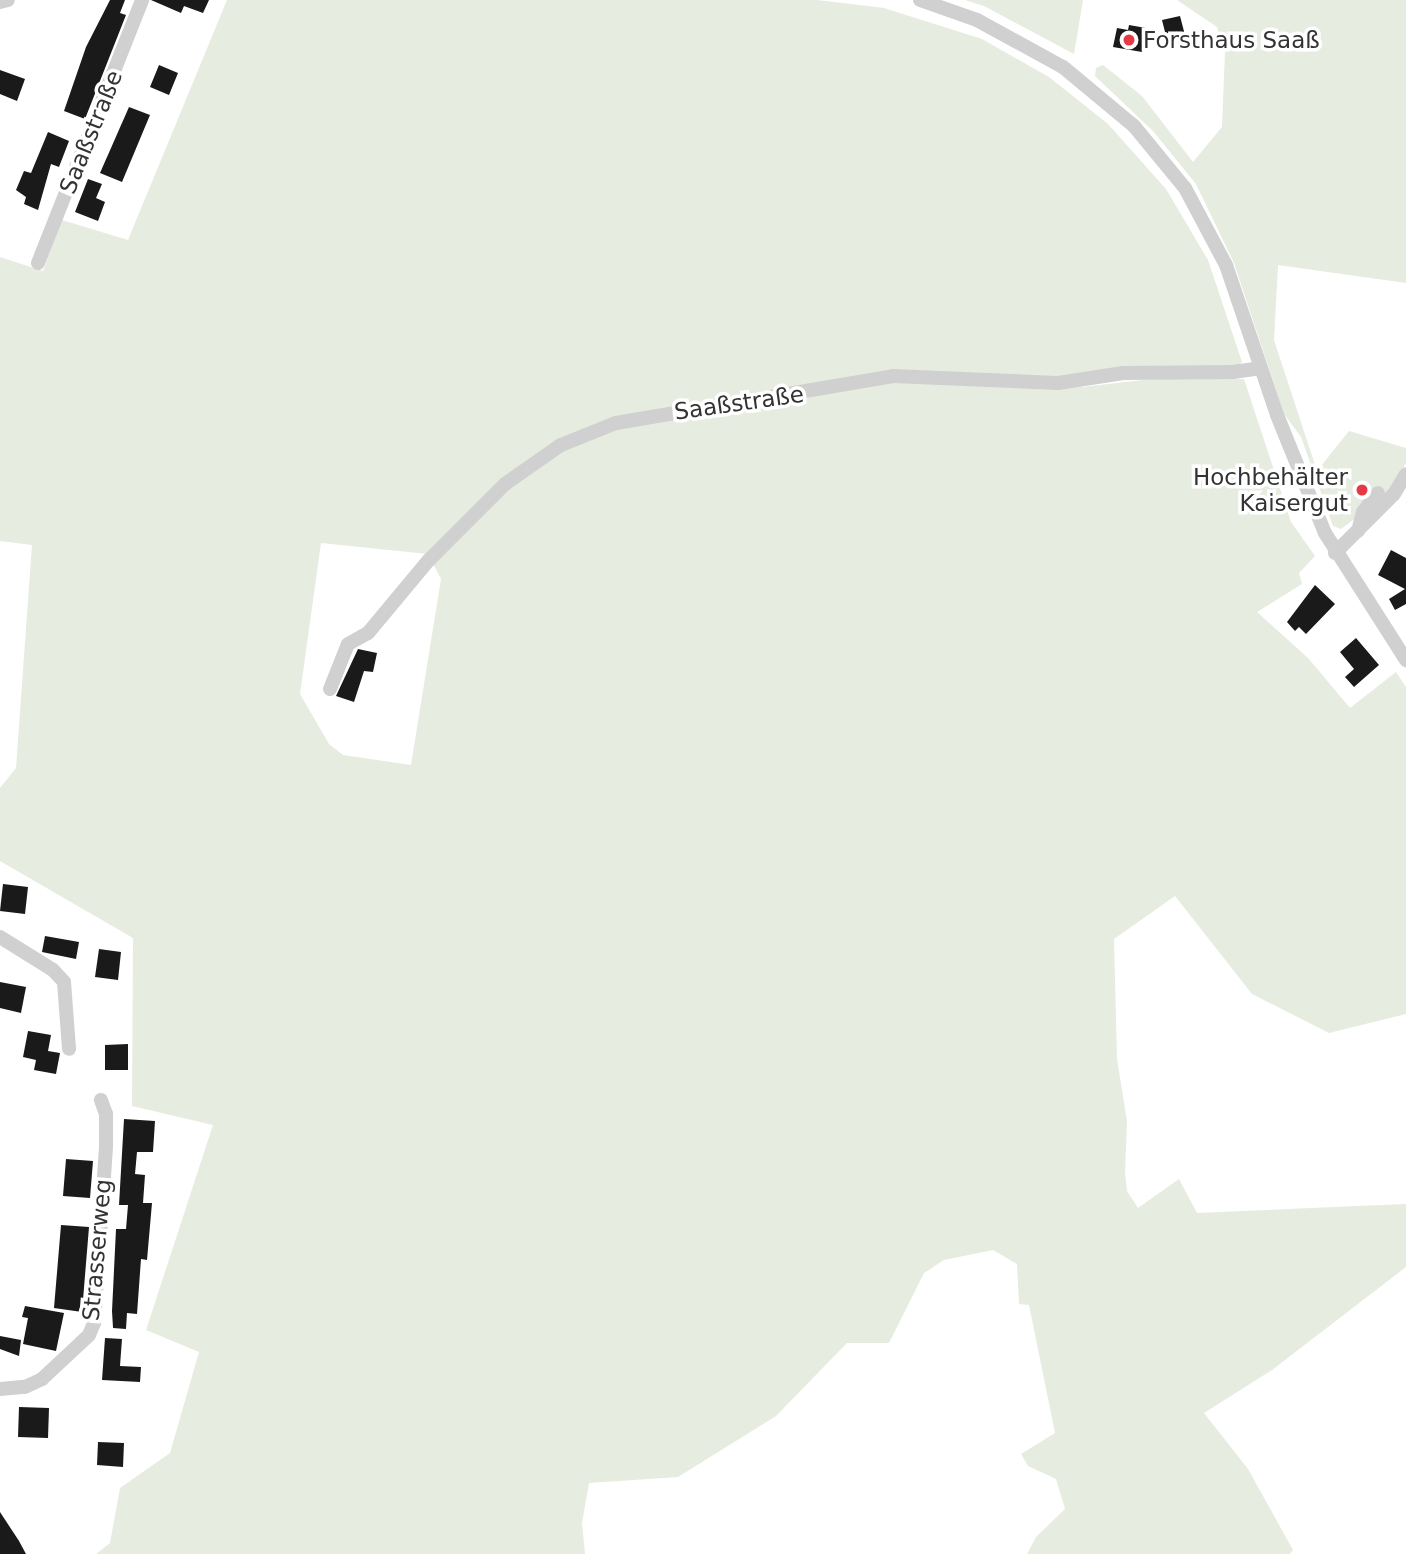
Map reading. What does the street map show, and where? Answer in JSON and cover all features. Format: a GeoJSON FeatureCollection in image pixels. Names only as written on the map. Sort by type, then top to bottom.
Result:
{"type":"FeatureCollection","features":[{"type":"Feature","properties":{"kind":"street"},"geometry":{"type":"LineString","coordinates":[[0,2],[8,0]]}},
{"type":"Feature","properties":{"kind":"street","name":"Saaßstraße"},"geometry":{"type":"LineString","coordinates":[[38,263],[142,0]]}},
{"type":"Feature","properties":{"kind":"street"},"geometry":{"type":"LineString","coordinates":[[920,0],[1021,40],[1080,79],[1135,126],[1185,188],[1208,226],[1238,296],[1260,368],[1301,480],[1335,554],[1406,660]]}},
{"type":"Feature","properties":{"kind":"street","name":"Saaßstraße"},"geometry":{"type":"LineString","coordinates":[[330,689],[348,644],[368,634],[428,561],[505,484],[561,445],[616,423],[893,376],[1058,383],[1123,373],[1233,372],[1260,368]]}},
{"type":"Feature","properties":{"kind":"street"},"geometry":{"type":"LineString","coordinates":[[1335,554],[1358,534],[1406,474]]}},
{"type":"Feature","properties":{"kind":"street"},"geometry":{"type":"LineString","coordinates":[[1358,534],[1363,512],[1378,493]]}},
{"type":"Feature","properties":{"kind":"street"},"geometry":{"type":"LineString","coordinates":[[0,937],[53,970],[64,982],[69,1049]]}},
{"type":"Feature","properties":{"kind":"street","name":"Strasserweg"},"geometry":{"type":"LineString","coordinates":[[0,1389],[25,1387],[42,1378],[89,1335],[94,1324],[106,1145],[106,1114],[101,1100]]}},
{"type":"Feature","properties":{"kind":"shaded area"},"geometry":{"type":"Polygon","coordinates":[[[227,0],[817,0],[884,8],[982,39],[1049,77],[1108,124],[1166,189],[1208,260],[1242,362],[1237,368],[1076,377],[1082,387],[1169,377],[1244,379],[1291,522],[1315,556],[1299,573],[1302,584],[1257,612],[1308,658],[1350,708],[1396,672],[1406,687],[1406,1014],[1329,1033],[1252,994],[1175,896],[1114,939],[1117,1059],[1127,1121],[1125,1172],[1127,1191],[1138,1208],[1179,1179],[1197,1213],[1406,1204],[1406,1267],[1272,1370],[1204,1413],[1248,1469],[1293,1550],[1290,1554],[1027,1554],[1036,1537],[1065,1509],[1056,1479],[1028,1466],[1021,1454],[1055,1433],[1029,1305],[1019,1304],[1017,1264],[993,1250],[944,1260],[924,1273],[889,1343],[847,1343],[776,1416],[678,1477],[589,1483],[582,1523],[585,1554],[96,1554],[110,1543],[120,1488],[170,1453],[199,1352],[146,1330],[213,1125],[132,1106],[133,938],[0,861],[0,788],[16,768],[32,545],[0,541],[0,257],[43,271],[62,220],[128,240],[227,0]],[[321,543],[300,694],[329,744],[343,755],[411,765],[441,579],[428,554],[321,543]]]}},
{"type":"Feature","properties":{"kind":"shaded area"},"geometry":{"type":"Polygon","coordinates":[[[965,0],[1083,0],[1074,54],[984,6],[965,0]]]}},
{"type":"Feature","properties":{"kind":"shaded area"},"geometry":{"type":"Polygon","coordinates":[[[1177,0],[1406,0],[1406,283],[1278,265],[1274,340],[1317,471],[1349,431],[1406,448],[1406,463],[1388,494],[1341,529],[1333,526],[1301,437],[1284,414],[1234,263],[1196,184],[1153,131],[1095,76],[1096,68],[1103,65],[1142,96],[1193,162],[1222,127],[1225,52],[1217,27],[1177,0]]]}},
{"type":"Feature","properties":{"kind":"building"},"geometry":{"type":"Polygon","coordinates":[[[110,0],[125,0],[120,13],[126,15],[85,119],[64,111],[86,47],[110,0]]]}},
{"type":"Feature","properties":{"kind":"building"},"geometry":{"type":"Polygon","coordinates":[[[151,0],[209,0],[203,13],[184,6],[181,13],[151,0]]]}},
{"type":"Feature","properties":{"kind":"building"},"geometry":{"type":"Polygon","coordinates":[[[1180,16],[1186,39],[1168,44],[1162,20],[1180,16]]]}},
{"type":"Feature","properties":{"kind":"building","name":"Forsthaus Saaß"},"geometry":{"type":"Polygon","coordinates":[[[1129,25],[1146,28],[1142,52],[1113,47],[1117,28],[1128,30],[1129,25]]]}},
{"type":"Feature","properties":{"kind":"building"},"geometry":{"type":"Polygon","coordinates":[[[159,65],[178,73],[169,95],[150,87],[159,65]]]}},
{"type":"Feature","properties":{"kind":"building"},"geometry":{"type":"Polygon","coordinates":[[[0,70],[25,79],[17,101],[0,94],[0,70]]]}},
{"type":"Feature","properties":{"kind":"building"},"geometry":{"type":"Polygon","coordinates":[[[129,107],[150,115],[122,182],[100,173],[129,107]]]}},
{"type":"Feature","properties":{"kind":"building"},"geometry":{"type":"Polygon","coordinates":[[[48,132],[69,141],[59,167],[51,164],[38,210],[24,204],[26,197],[16,190],[24,171],[31,173],[48,132]]]}},
{"type":"Feature","properties":{"kind":"building"},"geometry":{"type":"Polygon","coordinates":[[[88,179],[102,184],[96,198],[105,202],[98,221],[75,212],[88,179]]]}},
{"type":"Feature","properties":{"kind":"building"},"geometry":{"type":"Polygon","coordinates":[[[1391,550],[1406,558],[1406,604],[1395,610],[1389,599],[1405,589],[1378,575],[1391,550]]]}},
{"type":"Feature","properties":{"kind":"building"},"geometry":{"type":"Polygon","coordinates":[[[1315,585],[1335,604],[1306,634],[1299,627],[1295,631],[1287,622],[1315,585]]]}},
{"type":"Feature","properties":{"kind":"building"},"geometry":{"type":"Polygon","coordinates":[[[1356,638],[1379,665],[1354,687],[1345,677],[1354,669],[1340,652],[1356,638]]]}},
{"type":"Feature","properties":{"kind":"building"},"geometry":{"type":"Polygon","coordinates":[[[358,649],[377,653],[373,672],[364,671],[354,702],[336,696],[358,649]]]}},
{"type":"Feature","properties":{"kind":"building"},"geometry":{"type":"Polygon","coordinates":[[[3,884],[28,887],[25,914],[0,911],[3,884]]]}},
{"type":"Feature","properties":{"kind":"building"},"geometry":{"type":"Polygon","coordinates":[[[45,936],[79,942],[76,959],[42,952],[45,936]]]}},
{"type":"Feature","properties":{"kind":"building"},"geometry":{"type":"Polygon","coordinates":[[[99,949],[121,952],[118,980],[95,977],[99,949]]]}},
{"type":"Feature","properties":{"kind":"building"},"geometry":{"type":"Polygon","coordinates":[[[0,982],[26,987],[21,1013],[0,1008],[0,982]]]}},
{"type":"Feature","properties":{"kind":"building"},"geometry":{"type":"Polygon","coordinates":[[[28,1031],[51,1035],[48,1051],[60,1053],[56,1074],[34,1070],[36,1060],[23,1057],[28,1031]]]}},
{"type":"Feature","properties":{"kind":"building"},"geometry":{"type":"Polygon","coordinates":[[[128,1044],[128,1070],[105,1070],[105,1045],[128,1044]]]}},
{"type":"Feature","properties":{"kind":"building"},"geometry":{"type":"Polygon","coordinates":[[[124,1119],[155,1121],[153,1152],[137,1152],[135,1174],[145,1175],[143,1203],[152,1203],[147,1260],[141,1259],[137,1314],[127,1313],[126,1329],[113,1328],[112,1311],[116,1229],[126,1229],[128,1205],[119,1205],[124,1119]]]}},
{"type":"Feature","properties":{"kind":"building"},"geometry":{"type":"Polygon","coordinates":[[[66,1159],[93,1161],[90,1198],[63,1196],[66,1159]]]}},
{"type":"Feature","properties":{"kind":"building"},"geometry":{"type":"Polygon","coordinates":[[[61,1225],[89,1227],[82,1312],[54,1308],[61,1225]]]}},
{"type":"Feature","properties":{"kind":"building"},"geometry":{"type":"Polygon","coordinates":[[[25,1306],[64,1313],[56,1351],[23,1344],[28,1318],[22,1317],[25,1306]]]}},
{"type":"Feature","properties":{"kind":"building"},"geometry":{"type":"Polygon","coordinates":[[[0,1336],[21,1340],[19,1356],[0,1349],[0,1336]]]}},
{"type":"Feature","properties":{"kind":"building"},"geometry":{"type":"Polygon","coordinates":[[[105,1338],[122,1339],[120,1366],[141,1367],[140,1382],[102,1380],[105,1338]]]}},
{"type":"Feature","properties":{"kind":"building"},"geometry":{"type":"Polygon","coordinates":[[[19,1407],[49,1408],[48,1438],[18,1437],[19,1407]]]}},
{"type":"Feature","properties":{"kind":"building"},"geometry":{"type":"Polygon","coordinates":[[[98,1442],[124,1443],[123,1467],[97,1465],[98,1442]]]}},
{"type":"Feature","properties":{"kind":"building"},"geometry":{"type":"Polygon","coordinates":[[[0,1512],[19,1541],[26,1554],[0,1554],[0,1512]]]}},
{"type":"Feature","properties":{"kind":"place","name":"Forsthaus Saaß"},"geometry":{"type":"Point","coordinates":[1129,40]}},
{"type":"Feature","properties":{"kind":"place","name":"Hochbehälter Kaisergut"},"geometry":{"type":"Point","coordinates":[1362,490]}}]}
